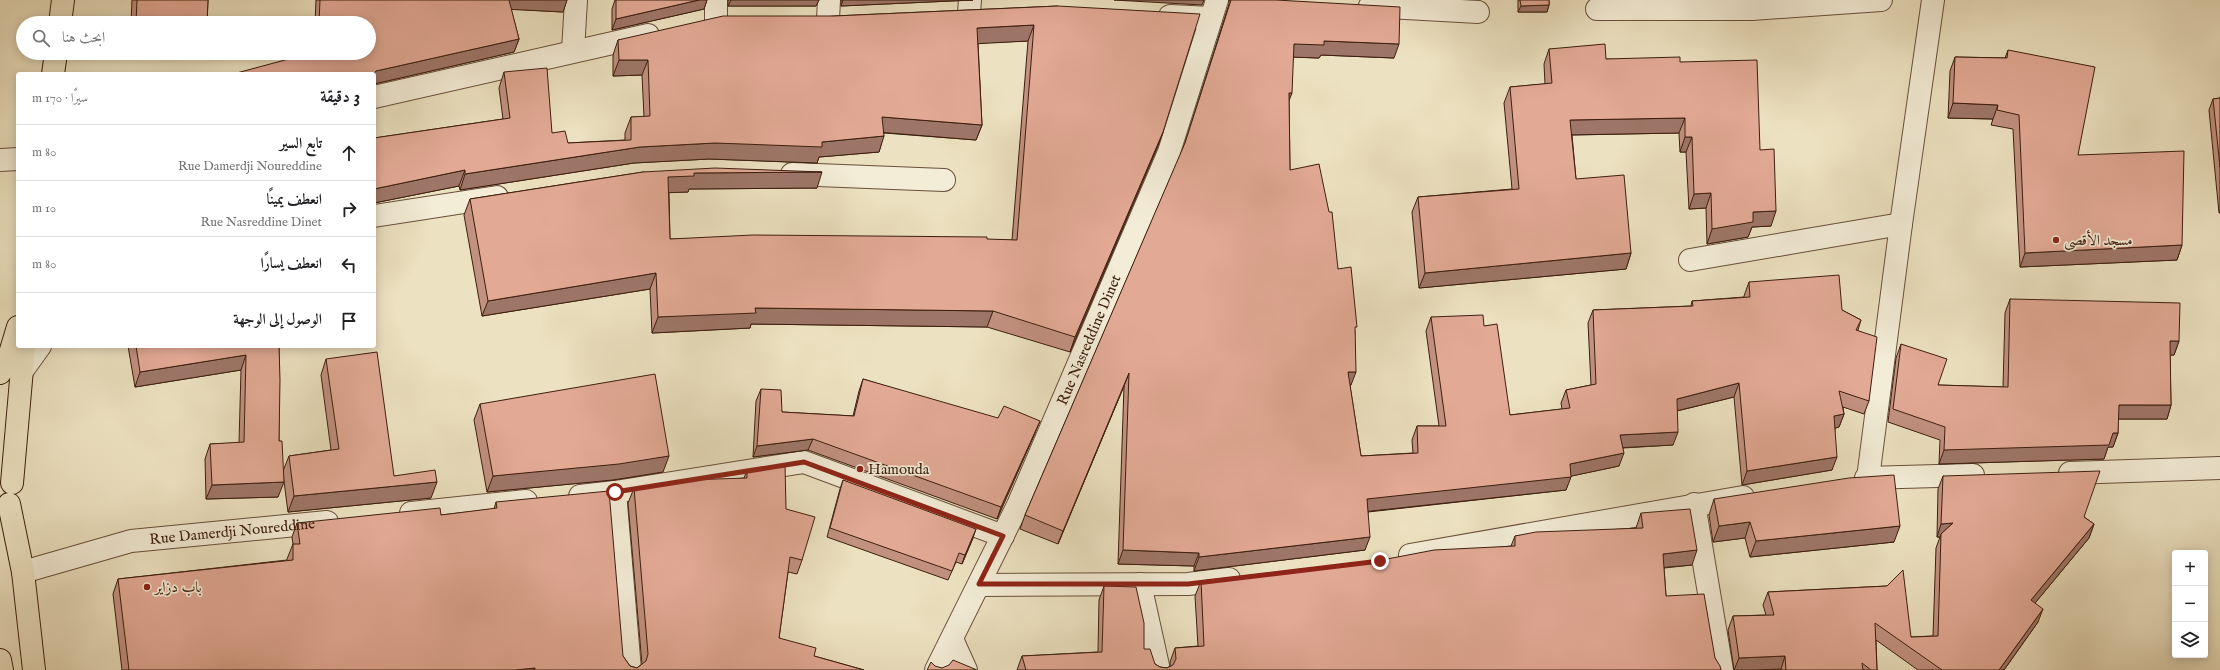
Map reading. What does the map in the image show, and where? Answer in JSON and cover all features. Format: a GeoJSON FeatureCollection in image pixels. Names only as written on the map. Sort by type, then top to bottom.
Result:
{"type":"FeatureCollection","features":[{"type":"Feature","properties":{"kind":"main road"},"geometry":{"type":"LineString","coordinates":[[61,16],[63,0]]}},
{"type":"Feature","properties":{"kind":"main road"},"geometry":{"type":"LineString","coordinates":[[53,72],[55,60]]}},
{"type":"Feature","properties":{"kind":"main road"},"geometry":{"type":"LineString","coordinates":[[0,373],[8,360],[16,334]]}},
{"type":"Feature","properties":{"kind":"main road"},"geometry":{"type":"LineString","coordinates":[[7,502],[24,348]]}},
{"type":"Feature","properties":{"kind":"main road"},"geometry":{"type":"LineString","coordinates":[[0,449],[9,465],[7,502],[23,572],[34,670]]}},
{"type":"Feature","properties":{"kind":"main road"},"geometry":{"type":"LineString","coordinates":[[0,660],[2,670]]}},
{"type":"Feature","properties":{"kind":"street"},"geometry":{"type":"LineString","coordinates":[[573,51],[576,0]]}},
{"type":"Feature","properties":{"kind":"street"},"geometry":{"type":"LineString","coordinates":[[1597,9],[1752,9],[1881,0]]}},
{"type":"Feature","properties":{"kind":"street"},"geometry":{"type":"LineString","coordinates":[[1868,478],[1901,224],[1933,0]]}},
{"type":"Feature","properties":{"kind":"street"},"geometry":{"type":"LineString","coordinates":[[1351,5],[1478,12]]}},
{"type":"Feature","properties":{"kind":"street"},"geometry":{"type":"LineString","coordinates":[[946,14],[970,6],[992,12]]}},
{"type":"Feature","properties":{"kind":"street"},"geometry":{"type":"LineString","coordinates":[[1147,15],[1214,9]]}},
{"type":"Feature","properties":{"kind":"street","name":"Rue Nasreddine Dinet"},"geometry":{"type":"LineString","coordinates":[[936,670],[1022,497],[1169,152],[1214,9]]}},
{"type":"Feature","properties":{"kind":"street"},"geometry":{"type":"LineString","coordinates":[[694,24],[716,10],[738,19]]}},
{"type":"Feature","properties":{"kind":"street"},"geometry":{"type":"LineString","coordinates":[[806,19],[828,10],[852,18]]}},
{"type":"Feature","properties":{"kind":"street"},"geometry":{"type":"LineString","coordinates":[[376,97],[671,29]]}},
{"type":"Feature","properties":{"kind":"street"},"geometry":{"type":"LineString","coordinates":[[0,160],[16,159]]}},
{"type":"Feature","properties":{"kind":"street"},"geometry":{"type":"LineString","coordinates":[[772,173],[944,180]]}},
{"type":"Feature","properties":{"kind":"street"},"geometry":{"type":"LineString","coordinates":[[376,216],[521,193]]}},
{"type":"Feature","properties":{"kind":"street"},"geometry":{"type":"LineString","coordinates":[[1690,260],[1901,224]]}},
{"type":"Feature","properties":{"kind":"street"},"geometry":{"type":"LineString","coordinates":[[22,371],[39,348]]}},
{"type":"Feature","properties":{"kind":"street"},"geometry":{"type":"LineString","coordinates":[[393,515],[615,492],[804,462],[1003,536]]}},
{"type":"Feature","properties":{"kind":"street"},"geometry":{"type":"LineString","coordinates":[[2048,473],[2220,468]]}},
{"type":"Feature","properties":{"kind":"street"},"geometry":{"type":"LineString","coordinates":[[1843,481],[1868,478],[1994,475]]}},
{"type":"Feature","properties":{"kind":"street"},"geometry":{"type":"LineString","coordinates":[[615,492],[630,670]]}},
{"type":"Feature","properties":{"kind":"street"},"geometry":{"type":"LineString","coordinates":[[1388,560],[1694,504],[1765,493]]}},
{"type":"Feature","properties":{"kind":"street"},"geometry":{"type":"LineString","coordinates":[[1694,504],[1722,670]]}},
{"type":"Feature","properties":{"kind":"street","name":"Rue Damerdji Noureddine"},"geometry":{"type":"LineString","coordinates":[[23,572],[131,541],[345,520]]}},
{"type":"Feature","properties":{"kind":"street"},"geometry":{"type":"LineString","coordinates":[[979,584],[1188,584],[1250,576]]}},
{"type":"Feature","properties":{"kind":"street"},"geometry":{"type":"LineString","coordinates":[[1140,584],[1159,670]]}},
{"type":"Feature","properties":{"kind":"street"},"geometry":{"type":"LineString","coordinates":[[952,639],[966,670]]}},
{"type":"Feature","properties":{"kind":"building"},"geometry":{"type":"Polygon","coordinates":[[[137,0],[208,0],[207,16],[136,16],[137,0]]]}},
{"type":"Feature","properties":{"kind":"building"},"geometry":{"type":"Polygon","coordinates":[[[320,0],[509,0],[519,39],[375,72],[240,72],[285,60],[376,60],[376,16],[319,16],[320,0]]]}},
{"type":"Feature","properties":{"kind":"building"},"geometry":{"type":"Polygon","coordinates":[[[616,0],[699,0],[616,19],[616,0]]]}},
{"type":"Feature","properties":{"kind":"building"},"geometry":{"type":"Polygon","coordinates":[[[1231,0],[1276,0],[1400,7],[1399,44],[1324,41],[1324,45],[1294,44],[1292,93],[1289,93],[1290,170],[1319,164],[1329,212],[1332,212],[1338,269],[1351,267],[1357,327],[1355,327],[1356,372],[1348,372],[1361,456],[1418,453],[1417,426],[1446,426],[1431,317],[1483,315],[1484,326],[1497,324],[1510,415],[1570,408],[1566,390],[1596,384],[1593,310],[1693,306],[1692,301],[1750,297],[1749,282],[1839,275],[1842,310],[1861,320],[1856,330],[1877,337],[1869,401],[1839,391],[1844,414],[1834,416],[1837,457],[1747,471],[1739,383],[1677,399],[1678,432],[1620,435],[1624,453],[1570,464],[1571,477],[1367,499],[1370,537],[1199,557],[1199,553],[1123,550],[1129,373],[1063,531],[1025,515],[1185,143],[1231,0]]]}},
{"type":"Feature","properties":{"kind":"building"},"geometry":{"type":"Polygon","coordinates":[[[1520,0],[1549,0],[1549,5],[1521,6],[1520,0]]]}},
{"type":"Feature","properties":{"kind":"building"},"geometry":{"type":"Polygon","coordinates":[[[1058,6],[1200,14],[1163,132],[1075,337],[993,311],[755,308],[756,313],[658,317],[656,273],[488,301],[470,199],[643,172],[715,168],[822,172],[694,173],[694,176],[668,177],[670,239],[753,235],[987,237],[987,239],[1017,240],[1034,25],[977,28],[982,125],[882,117],[884,136],[822,142],[822,147],[715,143],[640,147],[465,174],[465,170],[376,189],[376,138],[510,118],[504,72],[547,68],[552,133],[565,131],[568,143],[631,140],[631,117],[650,116],[648,60],[619,60],[618,40],[723,16],[834,16],[1058,6]]]}},
{"type":"Feature","properties":{"kind":"building"},"geometry":{"type":"Polygon","coordinates":[[[1605,44],[1606,59],[1680,57],[1680,62],[1757,60],[1760,150],[1774,149],[1776,211],[1753,212],[1753,222],[1712,229],[1711,193],[1694,194],[1692,137],[1685,137],[1685,118],[1570,120],[1576,179],[1624,175],[1631,253],[1425,273],[1418,197],[1519,189],[1510,87],[1552,83],[1549,49],[1605,44]]]}},
{"type":"Feature","properties":{"kind":"building"},"geometry":{"type":"Polygon","coordinates":[[[2008,50],[2095,67],[2078,155],[2184,151],[2182,245],[2025,253],[2019,115],[1997,110],[1998,105],[1953,103],[1955,57],[2007,58],[2008,50]]]}},
{"type":"Feature","properties":{"kind":"building"},"geometry":{"type":"Polygon","coordinates":[[[2220,98],[2220,167],[2213,99],[2220,98]]]}},
{"type":"Feature","properties":{"kind":"building"},"geometry":{"type":"Polygon","coordinates":[[[2010,299],[2180,303],[2179,341],[2170,341],[2171,405],[2119,405],[2118,433],[2113,433],[2109,445],[1944,450],[1945,427],[1893,409],[1901,344],[1947,359],[1938,385],[2008,387],[2010,299]]]}},
{"type":"Feature","properties":{"kind":"building"},"geometry":{"type":"Polygon","coordinates":[[[136,348],[279,348],[279,441],[282,441],[284,482],[212,485],[210,444],[244,442],[246,355],[140,372],[136,348]]]}},
{"type":"Feature","properties":{"kind":"building"},"geometry":{"type":"Polygon","coordinates":[[[377,352],[394,476],[435,470],[437,482],[294,496],[289,456],[339,449],[326,359],[377,352]]]}},
{"type":"Feature","properties":{"kind":"building"},"geometry":{"type":"Polygon","coordinates":[[[655,374],[669,456],[619,464],[493,476],[480,404],[655,374]]]}},
{"type":"Feature","properties":{"kind":"building"},"geometry":{"type":"Polygon","coordinates":[[[863,379],[998,418],[1004,406],[1040,421],[1001,507],[813,439],[757,446],[761,389],[781,390],[782,412],[854,416],[863,379]]]}},
{"type":"Feature","properties":{"kind":"building"},"geometry":{"type":"Polygon","coordinates":[[[785,464],[786,509],[815,517],[802,560],[790,557],[779,638],[816,648],[814,656],[864,670],[535,670],[535,668],[515,670],[129,670],[118,579],[293,560],[293,544],[300,544],[297,523],[440,508],[441,515],[497,508],[496,502],[609,491],[623,656],[630,666],[637,668],[646,661],[648,654],[634,488],[685,480],[747,478],[747,470],[785,464]]]}},
{"type":"Feature","properties":{"kind":"building"},"geometry":{"type":"Polygon","coordinates":[[[2100,471],[2084,517],[2094,524],[2031,600],[2043,609],[1999,670],[1942,670],[1875,623],[1877,670],[1871,670],[1862,663],[1863,670],[1786,670],[1785,656],[1739,658],[1733,616],[1774,615],[1768,592],[1887,586],[1903,570],[1911,637],[1938,636],[1941,534],[1953,523],[1941,524],[1943,476],[2100,471]]]}},
{"type":"Feature","properties":{"kind":"building"},"geometry":{"type":"Polygon","coordinates":[[[1894,475],[1900,526],[1756,541],[1750,522],[1719,526],[1714,499],[1849,478],[1894,475]]]}},
{"type":"Feature","properties":{"kind":"building"},"geometry":{"type":"Polygon","coordinates":[[[843,480],[976,529],[965,555],[959,553],[952,571],[830,528],[843,480]]]}},
{"type":"Feature","properties":{"kind":"building"},"geometry":{"type":"Polygon","coordinates":[[[1690,509],[1697,550],[1663,554],[1666,596],[1704,594],[1715,658],[1721,670],[1026,670],[1022,656],[1102,652],[1104,586],[1136,587],[1144,623],[1144,649],[1150,649],[1155,664],[1160,667],[1167,668],[1173,665],[1176,659],[1175,648],[1204,646],[1201,581],[1387,559],[1434,550],[1515,546],[1515,536],[1536,532],[1643,528],[1641,513],[1690,509]]]}},
{"type":"Feature","properties":{"kind":"building"},"geometry":{"type":"Polygon","coordinates":[[[953,660],[977,670],[927,670],[931,662],[935,666],[942,668],[949,665],[953,660]]]}},
{"type":"Feature","properties":{"kind":"place","name":"مسجد الأقصى"},"geometry":{"type":"Point","coordinates":[2056,240]}},
{"type":"Feature","properties":{"kind":"place","name":"Hamouda"},"geometry":{"type":"Point","coordinates":[860,469]}},
{"type":"Feature","properties":{"kind":"place","name":"باب دزاير"},"geometry":{"type":"Point","coordinates":[147,587]}},
{"type":"Feature","properties":{"kind":"route"},"geometry":{"type":"LineString","coordinates":[[615,492],[804,462],[1003,536],[979,584],[1188,584],[1380,561]]}}]}
